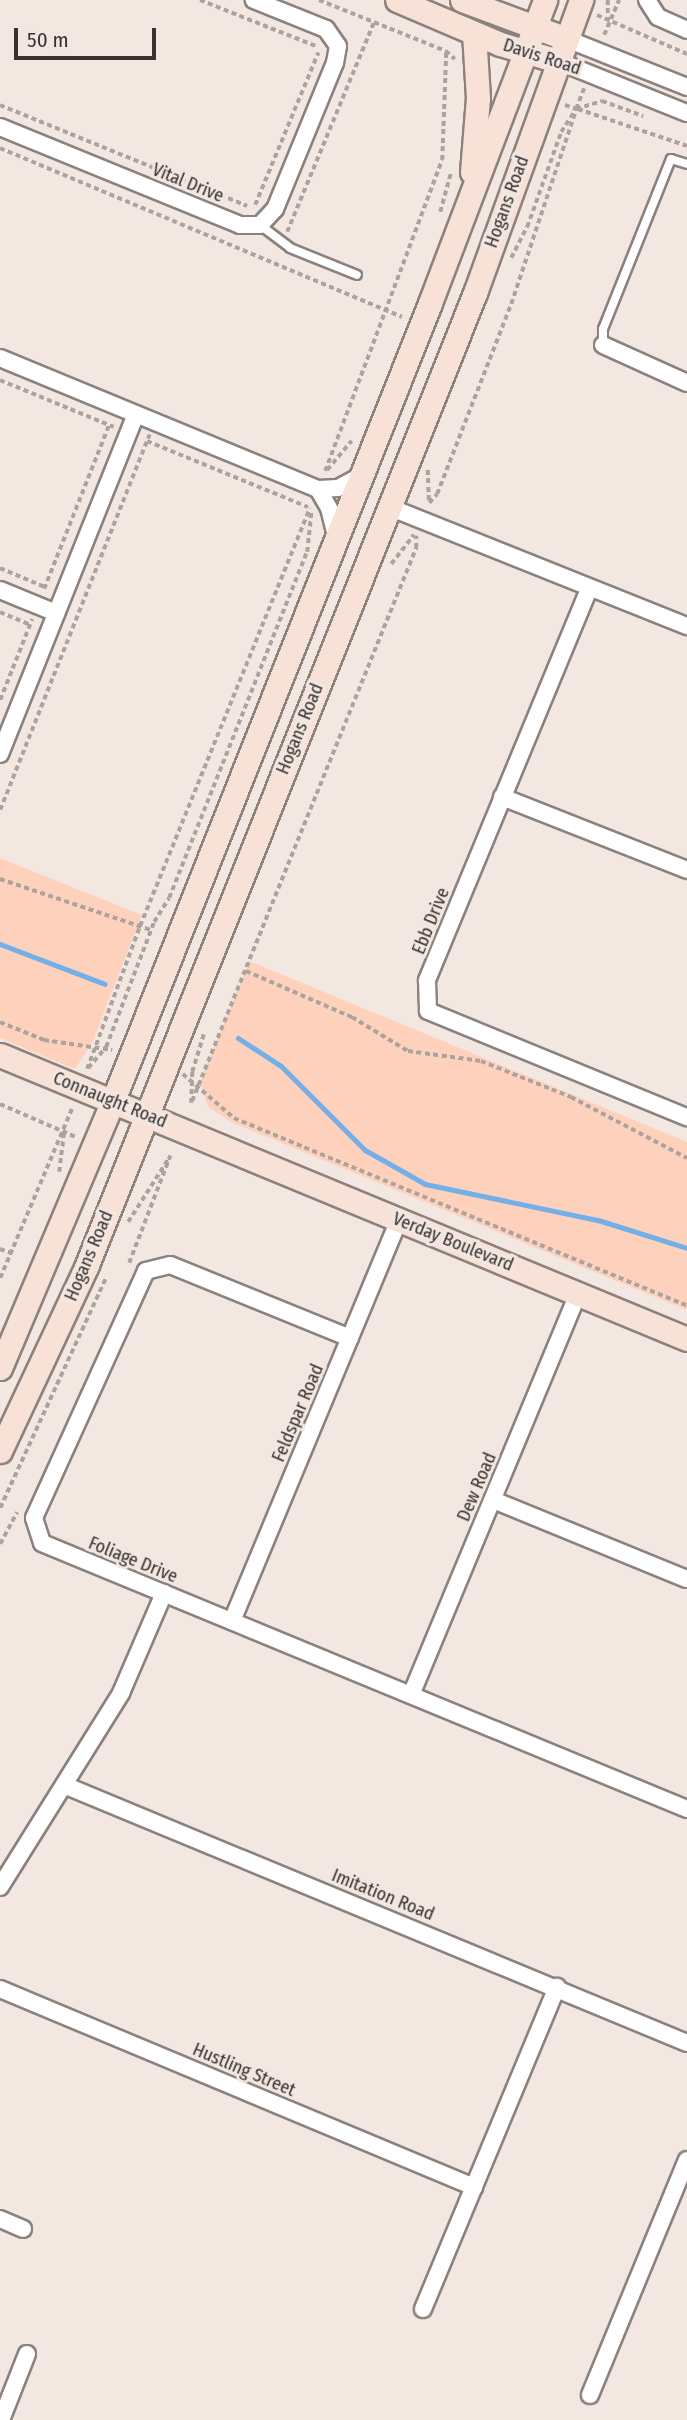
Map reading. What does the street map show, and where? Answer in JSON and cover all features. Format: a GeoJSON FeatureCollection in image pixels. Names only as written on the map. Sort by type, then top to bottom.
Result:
{"type":"FeatureCollection","features":[{"type":"Feature","properties":{"kind":"street"},"geometry":{"type":"LineString","coordinates":[[254,0],[326,29],[338,46],[335,63],[275,209],[260,225]]}},
{"type":"Feature","properties":{"kind":"street","name":"Davis Road"},"geometry":{"type":"LineString","coordinates":[[397,0],[474,33],[558,61],[687,113]]}},
{"type":"Feature","properties":{"kind":"street","name":"Davis Road"},"geometry":{"type":"LineString","coordinates":[[462,0],[687,87]]}},
{"type":"Feature","properties":{"kind":"street","name":"Hogans Road"},"geometry":{"type":"LineString","coordinates":[[0,1368],[112,1103],[361,476],[545,0]]}},
{"type":"Feature","properties":{"kind":"street","name":"Hogans Road"},"geometry":{"type":"LineString","coordinates":[[0,1451],[87,1265],[166,1068],[475,293],[581,0]]}},
{"type":"Feature","properties":{"kind":"street"},"geometry":{"type":"LineString","coordinates":[[647,0],[658,17],[687,30]]}},
{"type":"Feature","properties":{"kind":"street"},"geometry":{"type":"LineString","coordinates":[[471,189],[478,98],[474,33]]}},
{"type":"Feature","properties":{"kind":"street","name":"Vital Drive"},"geometry":{"type":"LineString","coordinates":[[0,127],[240,226],[260,225]]}},
{"type":"Feature","properties":{"kind":"street"},"geometry":{"type":"LineString","coordinates":[[603,345],[687,383]]}},
{"type":"Feature","properties":{"kind":"street"},"geometry":{"type":"LineString","coordinates":[[0,358],[318,489],[338,488],[361,476]]}},
{"type":"Feature","properties":{"kind":"street"},"geometry":{"type":"LineString","coordinates":[[0,754],[136,414]]}},
{"type":"Feature","properties":{"kind":"street"},"geometry":{"type":"LineString","coordinates":[[318,489],[329,508],[336,537]]}},
{"type":"Feature","properties":{"kind":"street"},"geometry":{"type":"LineString","coordinates":[[389,507],[687,626]]}},
{"type":"Feature","properties":{"kind":"street","name":"Ebb Drive"},"geometry":{"type":"LineString","coordinates":[[589,589],[427,981],[428,1011],[687,1117]]}},
{"type":"Feature","properties":{"kind":"street"},"geometry":{"type":"LineString","coordinates":[[0,590],[56,613]]}},
{"type":"Feature","properties":{"kind":"street"},"geometry":{"type":"LineString","coordinates":[[502,797],[687,870]]}},
{"type":"Feature","properties":{"kind":"street","name":"Connaught Road"},"geometry":{"type":"LineString","coordinates":[[0,1055],[219,1145]]}},
{"type":"Feature","properties":{"kind":"street","name":"Verday Boulevard"},"geometry":{"type":"LineString","coordinates":[[219,1145],[687,1339]]}},
{"type":"Feature","properties":{"kind":"street","name":"Feldspar Road"},"geometry":{"type":"LineString","coordinates":[[232,1621],[399,1220]]}},
{"type":"Feature","properties":{"kind":"street","name":"Foliage Drive"},"geometry":{"type":"LineString","coordinates":[[350,1338],[170,1265],[146,1271],[34,1518],[42,1543],[687,1809]]}},
{"type":"Feature","properties":{"kind":"street","name":"Dew Road"},"geometry":{"type":"LineString","coordinates":[[411,1695],[578,1294]]}},
{"type":"Feature","properties":{"kind":"street"},"geometry":{"type":"LineString","coordinates":[[493,1500],[687,1578]]}},
{"type":"Feature","properties":{"kind":"street"},"geometry":{"type":"LineString","coordinates":[[0,1887],[121,1693],[164,1593]]}},
{"type":"Feature","properties":{"kind":"street","name":"Imitation Road"},"geometry":{"type":"LineString","coordinates":[[64,1785],[687,2043]]}},
{"type":"Feature","properties":{"kind":"street"},"geometry":{"type":"LineString","coordinates":[[423,2309],[557,1987]]}},
{"type":"Feature","properties":{"kind":"street","name":"Hustling Street"},"geometry":{"type":"LineString","coordinates":[[0,1989],[474,2187]]}},
{"type":"Feature","properties":{"kind":"street"},"geometry":{"type":"LineString","coordinates":[[590,2395],[687,2160]]}},
{"type":"Feature","properties":{"kind":"street"},"geometry":{"type":"LineString","coordinates":[[0,2219],[23,2229]]}},
{"type":"Feature","properties":{"kind":"street"},"geometry":{"type":"LineString","coordinates":[[1,2420],[27,2354]]}},
{"type":"Feature","properties":{"kind":"lane"},"geometry":{"type":"LineString","coordinates":[[603,345],[603,329],[671,159],[687,164]]}},
{"type":"Feature","properties":{"kind":"lane","name":"Vital Drive"},"geometry":{"type":"LineString","coordinates":[[260,225],[290,248],[356,275]]}},
{"type":"Feature","properties":{"kind":"path"},"geometry":{"type":"LineString","coordinates":[[0,105],[253,209],[320,48],[200,0]]}},
{"type":"Feature","properties":{"kind":"path"},"geometry":{"type":"LineString","coordinates":[[319,0],[446,51],[457,62]]}},
{"type":"Feature","properties":{"kind":"path"},"geometry":{"type":"LineString","coordinates":[[608,0],[608,23]]}},
{"type":"Feature","properties":{"kind":"path"},"geometry":{"type":"LineString","coordinates":[[608,23],[620,0]]}},
{"type":"Feature","properties":{"kind":"path"},"geometry":{"type":"LineString","coordinates":[[608,23],[687,54]]}},
{"type":"Feature","properties":{"kind":"path"},"geometry":{"type":"LineString","coordinates":[[356,431],[325,471],[442,160],[446,51]]}},
{"type":"Feature","properties":{"kind":"path"},"geometry":{"type":"LineString","coordinates":[[445,79],[453,79]]}},
{"type":"Feature","properties":{"kind":"path"},"geometry":{"type":"LineString","coordinates":[[576,109],[602,101],[649,118]]}},
{"type":"Feature","properties":{"kind":"path"},"geometry":{"type":"LineString","coordinates":[[576,109],[592,110],[687,146]]}},
{"type":"Feature","properties":{"kind":"path"},"geometry":{"type":"LineString","coordinates":[[429,503],[437,494],[511,304],[576,109]]}},
{"type":"Feature","properties":{"kind":"path"},"geometry":{"type":"LineString","coordinates":[[0,148],[401,317]]}},
{"type":"Feature","properties":{"kind":"path"},"geometry":{"type":"LineString","coordinates":[[439,219],[453,165]]}},
{"type":"Feature","properties":{"kind":"path"},"geometry":{"type":"LineString","coordinates":[[396,330],[407,304]]}},
{"type":"Feature","properties":{"kind":"path"},"geometry":{"type":"LineString","coordinates":[[0,380],[310,508]]}},
{"type":"Feature","properties":{"kind":"path"},"geometry":{"type":"LineString","coordinates":[[0,810],[155,422]]}},
{"type":"Feature","properties":{"kind":"path"},"geometry":{"type":"LineString","coordinates":[[0,700],[109,425]]}},
{"type":"Feature","properties":{"kind":"path"},"geometry":{"type":"LineString","coordinates":[[310,508],[306,552],[169,898],[151,930],[106,1047],[87,1069],[140,926],[310,508]]}},
{"type":"Feature","properties":{"kind":"path"},"geometry":{"type":"LineString","coordinates":[[209,1021],[192,1077],[191,1103],[416,548],[416,533],[390,566]]}},
{"type":"Feature","properties":{"kind":"path"},"geometry":{"type":"LineString","coordinates":[[0,568],[46,587]]}},
{"type":"Feature","properties":{"kind":"path"},"geometry":{"type":"LineString","coordinates":[[0,879],[151,930]]}},
{"type":"Feature","properties":{"kind":"path"},"geometry":{"type":"LineString","coordinates":[[246,971],[352,1017],[408,1051],[481,1061],[571,1097],[687,1158]]}},
{"type":"Feature","properties":{"kind":"path"},"geometry":{"type":"LineString","coordinates":[[0,1022],[44,1040],[106,1047],[130,1055]]}},
{"type":"Feature","properties":{"kind":"path"},"geometry":{"type":"LineString","coordinates":[[166,1068],[192,1077],[234,1118],[687,1306]]}},
{"type":"Feature","properties":{"kind":"path"},"geometry":{"type":"LineString","coordinates":[[0,1278],[64,1129]]}},
{"type":"Feature","properties":{"kind":"path"},"geometry":{"type":"LineString","coordinates":[[125,1232],[146,1188],[170,1156]]}},
{"type":"Feature","properties":{"kind":"path"},"geometry":{"type":"LineString","coordinates":[[0,1249],[11,1252]]}},
{"type":"Feature","properties":{"kind":"path"},"geometry":{"type":"LineString","coordinates":[[0,1508],[110,1268]]}},
{"type":"Feature","properties":{"kind":"shaded area"},"geometry":{"type":"Polygon","coordinates":[[[0,858],[142,915],[92,1043],[75,1069],[0,1038],[0,858]]]}},
{"type":"Feature","properties":{"kind":"shaded area"},"geometry":{"type":"Polygon","coordinates":[[[249,961],[687,1142],[687,1310],[231,1122],[208,1107],[200,1082],[249,961]]]}},
{"type":"Feature","properties":{"kind":"waterway"},"geometry":{"type":"LineString","coordinates":[[0,944],[105,984]]}},
{"type":"Feature","properties":{"kind":"waterway"},"geometry":{"type":"LineString","coordinates":[[238,1038],[281,1066],[365,1150],[425,1184],[598,1220],[687,1248]]}}]}
